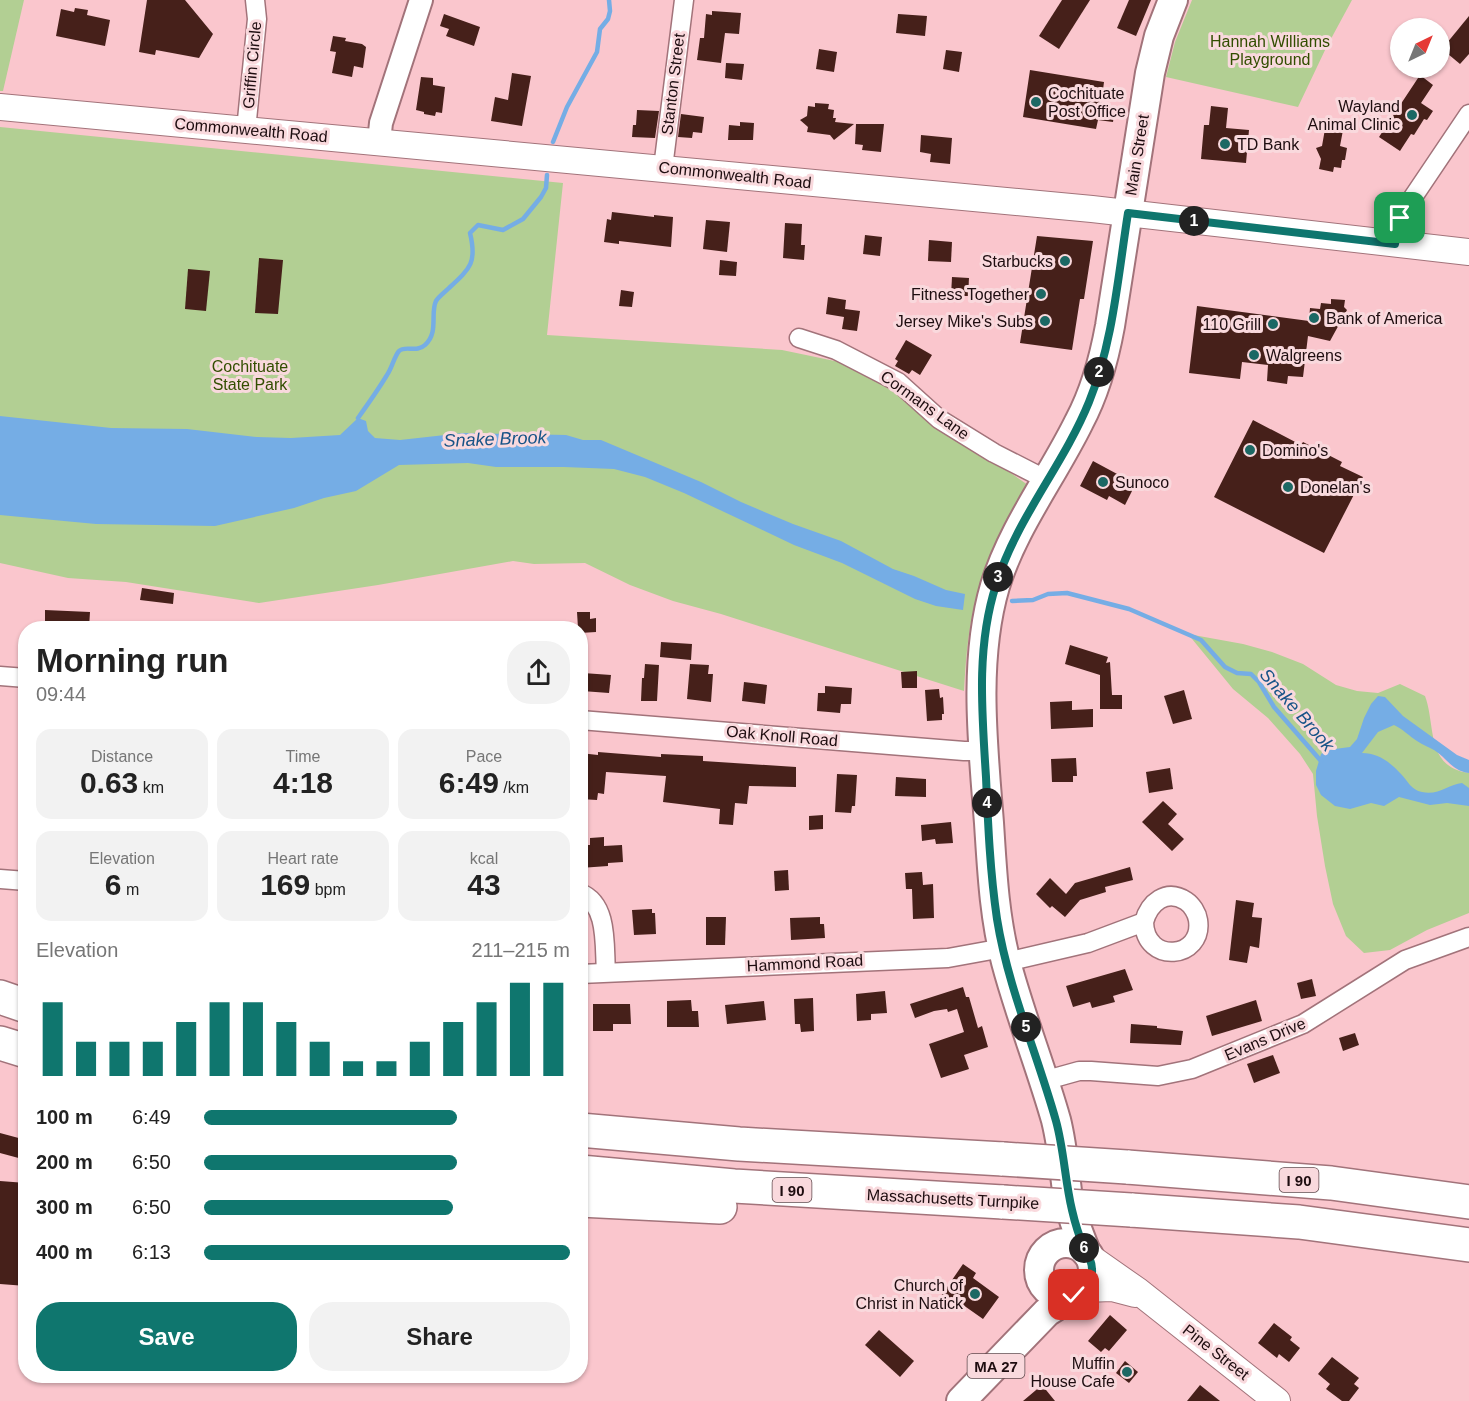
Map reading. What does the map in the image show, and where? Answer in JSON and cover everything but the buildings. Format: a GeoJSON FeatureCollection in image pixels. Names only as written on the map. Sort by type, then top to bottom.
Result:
{"type":"FeatureCollection","features":[{"type":"Feature","properties":{"kind":"highway"},"geometry":{"type":"LineString","coordinates":[[0,997],[18,1003]]}},
{"type":"Feature","properties":{"kind":"highway"},"geometry":{"type":"LineString","coordinates":[[0,1043],[18,1049]]}},
{"type":"Feature","properties":{"kind":"highway","name":"I 90"},"geometry":{"type":"LineString","coordinates":[[588,1131],[751,1145],[1127,1167],[1331,1183],[1469,1202]]}},
{"type":"Feature","properties":{"kind":"highway","name":"Massachusetts Turnpike"},"geometry":{"type":"LineString","coordinates":[[588,1173],[734,1186],[1299,1222],[1469,1245]]}},
{"type":"Feature","properties":{"kind":"highway"},"geometry":{"type":"LineString","coordinates":[[588,1200],[851,1212],[897,1211],[1003,1202]]}},
{"type":"Feature","properties":{"kind":"main road","name":"Main Street"},"geometry":{"type":"LineString","coordinates":[[984,751],[983,666],[989,610],[1008,551],[1084,412],[1102,364],[1150,73],[1159,36],[1173,0]]}},
{"type":"Feature","properties":{"kind":"main road","name":"Commonwealth Road"},"geometry":{"type":"LineString","coordinates":[[0,107],[1128,213],[1469,252]]}},
{"type":"Feature","properties":{"kind":"main road","name":"MA 27"},"geometry":{"type":"LineString","coordinates":[[984,751],[994,898],[1005,955],[1063,1148],[1068,1192],[1076,1226],[1087,1254]]}},
{"type":"Feature","properties":{"kind":"main road","name":"MA 27"},"geometry":{"type":"LineString","coordinates":[[1030,1329],[1038,1302],[1044,1262],[1061,1221],[1068,1192]]}},
{"type":"Feature","properties":{"kind":"main road"},"geometry":{"type":"LineString","coordinates":[[1065,1243],[1080,1247],[1087,1254],[1093,1273],[1091,1280],[1079,1292],[1059,1296],[1046,1288],[1044,1262],[1058,1244],[1065,1243]]}},
{"type":"Feature","properties":{"kind":"main road","name":"Pine Street"},"geometry":{"type":"LineString","coordinates":[[1087,1254],[1278,1401]]}},
{"type":"Feature","properties":{"kind":"main road","name":"Pine Street"},"geometry":{"type":"LineString","coordinates":[[1079,1292],[1101,1287],[1122,1289],[1154,1304]]}},
{"type":"Feature","properties":{"kind":"main road","name":"MA 27"},"geometry":{"type":"LineString","coordinates":[[962,1401],[1047,1312],[1079,1292]]}},
{"type":"Feature","properties":{"kind":"street","name":"Griffin Circle"},"geometry":{"type":"LineString","coordinates":[[246,130],[257,19],[255,0]]}},
{"type":"Feature","properties":{"kind":"street"},"geometry":{"type":"LineString","coordinates":[[379,142],[381,123],[421,0]]}},
{"type":"Feature","properties":{"kind":"street","name":"Stanton Street"},"geometry":{"type":"LineString","coordinates":[[663,168],[684,0]]}},
{"type":"Feature","properties":{"kind":"street"},"geometry":{"type":"LineString","coordinates":[[1395,244],[1403,212],[1469,114]]}},
{"type":"Feature","properties":{"kind":"street","name":"Cormans Lane"},"geometry":{"type":"LineString","coordinates":[[799,338],[836,350],[898,382],[939,419],[994,453],[1047,480]]}},
{"type":"Feature","properties":{"kind":"street"},"geometry":{"type":"LineString","coordinates":[[0,676],[18,677]]}},
{"type":"Feature","properties":{"kind":"street","name":"Oak Knoll Road"},"geometry":{"type":"LineString","coordinates":[[588,721],[984,751]]}},
{"type":"Feature","properties":{"kind":"street"},"geometry":{"type":"LineString","coordinates":[[0,879],[18,880]]}},
{"type":"Feature","properties":{"kind":"street"},"geometry":{"type":"LineString","coordinates":[[588,899],[595,904],[602,916],[606,972]]}},
{"type":"Feature","properties":{"kind":"street","name":"Hammond Road"},"geometry":{"type":"LineString","coordinates":[[588,973],[1005,955],[1088,943],[1144,922]]}},
{"type":"Feature","properties":{"kind":"street","name":"Evans Drive"},"geometry":{"type":"LineString","coordinates":[[1043,1081],[1078,1071],[1158,1076],[1192,1069],[1303,1024],[1405,960],[1469,937]]}},
{"type":"Feature","properties":{"kind":"green space"},"geometry":{"type":"Polygon","coordinates":[[[0,0],[24,0],[3,91],[0,91],[0,0]]]}},
{"type":"Feature","properties":{"kind":"green space","name":"Hannah Williams Playground"},"geometry":{"type":"Polygon","coordinates":[[[1192,0],[1352,0],[1298,107],[1166,77],[1175,42],[1192,0]]]}},
{"type":"Feature","properties":{"kind":"green space","name":"Cochituate State Park"},"geometry":{"type":"Polygon","coordinates":[[[0,127],[563,183],[547,335],[782,350],[854,365],[1028,485],[981,582],[969,636],[964,691],[673,601],[630,585],[585,563],[534,564],[513,561],[259,603],[126,582],[68,578],[0,563],[0,127]]]}},
{"type":"Feature","properties":{"kind":"green space"},"geometry":{"type":"Polygon","coordinates":[[[1188,634],[1272,652],[1303,664],[1336,685],[1357,691],[1378,693],[1400,684],[1425,696],[1439,754],[1445,763],[1469,773],[1469,913],[1427,930],[1390,950],[1364,953],[1346,936],[1333,904],[1325,866],[1313,774],[1300,754],[1268,718],[1233,689],[1188,634]]]}},
{"type":"Feature","properties":{"kind":"water"},"geometry":{"type":"Polygon","coordinates":[[[0,416],[111,428],[187,429],[257,437],[291,438],[340,435],[358,418],[366,421],[368,431],[375,438],[400,440],[463,433],[566,435],[583,440],[601,440],[793,524],[841,541],[893,569],[946,590],[965,594],[963,610],[936,606],[915,599],[842,563],[794,545],[684,493],[645,477],[614,469],[496,467],[468,463],[399,465],[356,491],[215,526],[96,524],[0,515],[0,416]]]}},
{"type":"Feature","properties":{"kind":"water"},"geometry":{"type":"Polygon","coordinates":[[[1378,696],[1385,697],[1403,716],[1457,755],[1469,760],[1469,773],[1454,767],[1439,753],[1394,725],[1378,732],[1362,753],[1378,756],[1388,762],[1418,791],[1428,793],[1462,783],[1469,788],[1469,806],[1447,803],[1430,805],[1399,797],[1384,806],[1371,803],[1350,809],[1335,806],[1321,795],[1316,785],[1316,771],[1321,754],[1327,750],[1350,747],[1357,739],[1371,704],[1378,696]]]}},
{"type":"Feature","properties":{"kind":"waterway"},"geometry":{"type":"LineString","coordinates":[[553,142],[567,107],[597,52],[600,29],[608,19],[610,11],[609,0]]}},
{"type":"Feature","properties":{"kind":"waterway"},"geometry":{"type":"LineString","coordinates":[[358,418],[377,392],[399,351],[422,347],[429,340],[432,335],[436,301],[463,275],[470,264],[473,251],[470,233],[478,225],[503,230],[523,219],[546,188],[547,175]]}},
{"type":"Feature","properties":{"kind":"waterway","name":"Snake Brook"},"geometry":{"type":"LineString","coordinates":[[1012,601],[1033,600],[1048,594],[1067,593],[1129,609],[1201,640],[1225,667],[1237,673],[1251,674],[1259,682],[1274,707],[1321,761]]}},
{"type":"Feature","properties":{"kind":"place","name":"Cochituate Post Office"},"geometry":{"type":"Point","coordinates":[1036,102]}},
{"type":"Feature","properties":{"kind":"place","name":"Wayland Animal Clinic"},"geometry":{"type":"Point","coordinates":[1412,115]}},
{"type":"Feature","properties":{"kind":"place","name":"TD Bank"},"geometry":{"type":"Point","coordinates":[1225,144]}},
{"type":"Feature","properties":{"kind":"place","name":"Starbucks"},"geometry":{"type":"Point","coordinates":[1065,261]}},
{"type":"Feature","properties":{"kind":"place","name":"Fitness Together"},"geometry":{"type":"Point","coordinates":[1041,294]}},
{"type":"Feature","properties":{"kind":"place","name":"Bank of America"},"geometry":{"type":"Point","coordinates":[1314,318]}},
{"type":"Feature","properties":{"kind":"place","name":"Jersey Mike's Subs"},"geometry":{"type":"Point","coordinates":[1045,321]}},
{"type":"Feature","properties":{"kind":"place","name":"110 Grill"},"geometry":{"type":"Point","coordinates":[1273,324]}},
{"type":"Feature","properties":{"kind":"place","name":"Walgreens"},"geometry":{"type":"Point","coordinates":[1254,355]}},
{"type":"Feature","properties":{"kind":"place","name":"Domino's"},"geometry":{"type":"Point","coordinates":[1250,450]}},
{"type":"Feature","properties":{"kind":"place","name":"Sunoco"},"geometry":{"type":"Point","coordinates":[1103,482]}},
{"type":"Feature","properties":{"kind":"place","name":"Donelan's"},"geometry":{"type":"Point","coordinates":[1288,487]}},
{"type":"Feature","properties":{"kind":"place","name":"Church of Christ in Natick"},"geometry":{"type":"Point","coordinates":[975,1294]}},
{"type":"Feature","properties":{"kind":"place","name":"Muffin House Cafe"},"geometry":{"type":"Point","coordinates":[1127,1372]}},
{"type":"Feature","properties":{"kind":"route"},"geometry":{"type":"LineString","coordinates":[[1074,1295],[1087,1287],[1093,1273],[1092,1265],[1072,1214],[1063,1148],[1006,962],[994,898],[982,694],[985,636],[996,585],[1003,563],[1014,541],[1074,433],[1093,392],[1108,338],[1128,213],[1395,244],[1400,218]]}}]}
